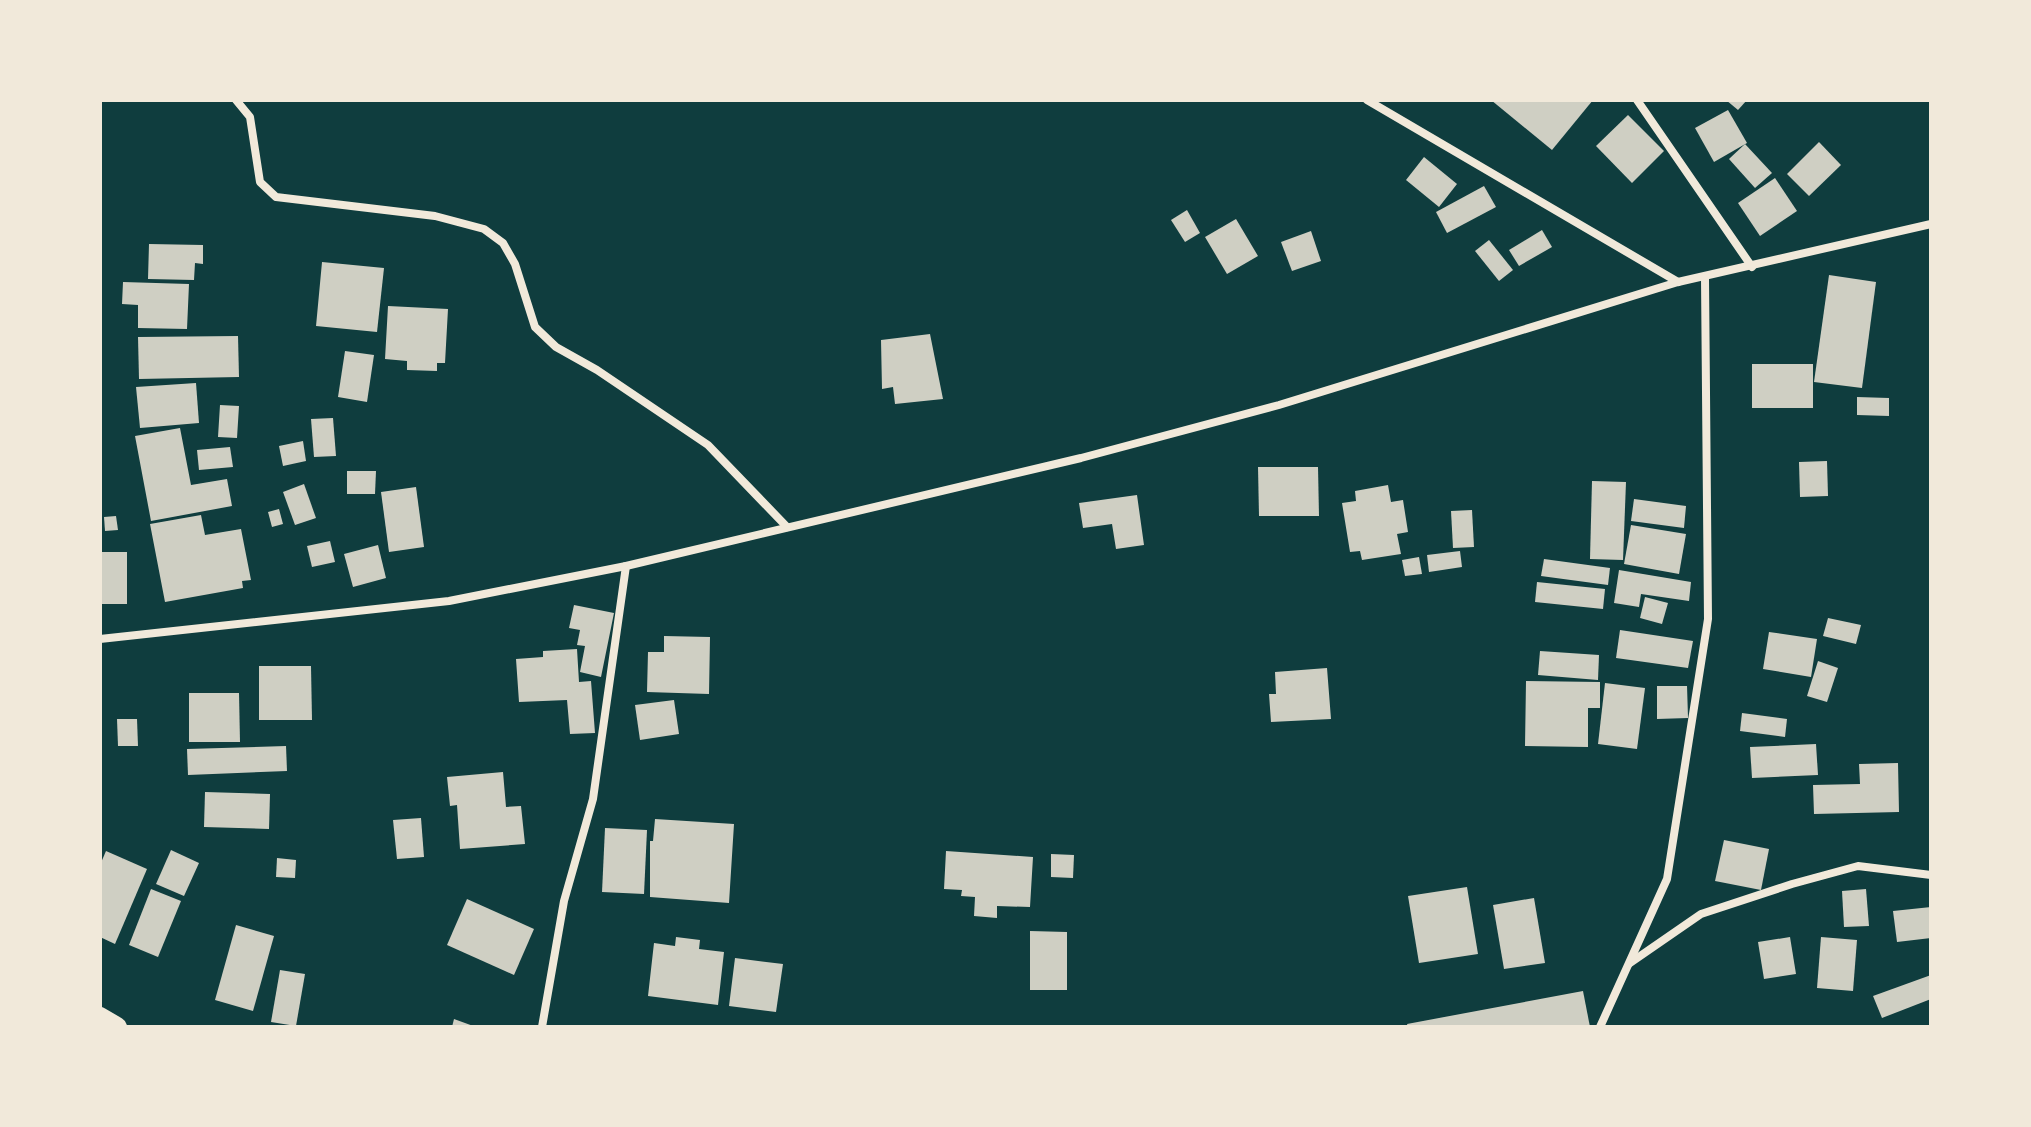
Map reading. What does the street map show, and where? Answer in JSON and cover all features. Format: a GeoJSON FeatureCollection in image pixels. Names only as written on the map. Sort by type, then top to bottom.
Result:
{"type":"FeatureCollection","features":[{"type":"Feature","properties":{"kind":"main road"},"geometry":{"type":"LineString","coordinates":[[100,1017],[117,1027]]}},
{"type":"Feature","properties":{"kind":"street"},"geometry":{"type":"LineString","coordinates":[[236,100],[250,117],[260,182],[276,197],[435,216],[484,229],[503,243],[515,264],[535,327],[556,347],[597,370],[708,445],[787,527]]}},
{"type":"Feature","properties":{"kind":"street"},"geometry":{"type":"LineString","coordinates":[[1367,100],[1678,282]]}},
{"type":"Feature","properties":{"kind":"street"},"geometry":{"type":"LineString","coordinates":[[1637,100],[1752,267]]}},
{"type":"Feature","properties":{"kind":"street"},"geometry":{"type":"LineString","coordinates":[[100,639],[449,601],[626,566],[1081,458],[1279,405],[1678,282],[1931,224]]}},
{"type":"Feature","properties":{"kind":"street"},"geometry":{"type":"LineString","coordinates":[[1600,1027],[1667,879],[1708,619],[1705,278]]}},
{"type":"Feature","properties":{"kind":"street"},"geometry":{"type":"LineString","coordinates":[[542,1027],[564,901],[593,799],[626,566]]}},
{"type":"Feature","properties":{"kind":"street"},"geometry":{"type":"LineString","coordinates":[[1629,963],[1701,914],[1792,884],[1858,866],[1931,875]]}},
{"type":"Feature","properties":{"kind":"building"},"geometry":{"type":"Polygon","coordinates":[[[1491,100],[1593,100],[1552,150],[1491,100]]]}},
{"type":"Feature","properties":{"kind":"building"},"geometry":{"type":"Polygon","coordinates":[[[1726,100],[1747,100],[1738,110],[1726,100]]]}},
{"type":"Feature","properties":{"kind":"building"},"geometry":{"type":"Polygon","coordinates":[[[1728,110],[1747,143],[1714,162],[1695,128],[1728,110]]]}},
{"type":"Feature","properties":{"kind":"building"},"geometry":{"type":"Polygon","coordinates":[[[1628,115],[1664,151],[1632,183],[1596,146],[1628,115]]]}},
{"type":"Feature","properties":{"kind":"building"},"geometry":{"type":"Polygon","coordinates":[[[1819,142],[1841,165],[1809,196],[1787,174],[1819,142]]]}},
{"type":"Feature","properties":{"kind":"building"},"geometry":{"type":"Polygon","coordinates":[[[1745,144],[1772,173],[1755,188],[1729,159],[1745,144]]]}},
{"type":"Feature","properties":{"kind":"building"},"geometry":{"type":"Polygon","coordinates":[[[1424,157],[1457,184],[1439,207],[1406,180],[1424,157]]]}},
{"type":"Feature","properties":{"kind":"building"},"geometry":{"type":"Polygon","coordinates":[[[1775,178],[1797,211],[1760,236],[1738,203],[1775,178]]]}},
{"type":"Feature","properties":{"kind":"building"},"geometry":{"type":"Polygon","coordinates":[[[1484,186],[1496,207],[1447,233],[1436,212],[1484,186]]]}},
{"type":"Feature","properties":{"kind":"building"},"geometry":{"type":"Polygon","coordinates":[[[1187,210],[1200,233],[1185,242],[1171,220],[1187,210]]]}},
{"type":"Feature","properties":{"kind":"building"},"geometry":{"type":"Polygon","coordinates":[[[1236,219],[1258,256],[1227,274],[1205,237],[1236,219]]]}},
{"type":"Feature","properties":{"kind":"building"},"geometry":{"type":"Polygon","coordinates":[[[1542,230],[1552,247],[1519,266],[1509,250],[1542,230]]]}},
{"type":"Feature","properties":{"kind":"building"},"geometry":{"type":"Polygon","coordinates":[[[1311,231],[1321,261],[1292,271],[1281,242],[1311,231]]]}},
{"type":"Feature","properties":{"kind":"building"},"geometry":{"type":"Polygon","coordinates":[[[1489,240],[1513,270],[1499,281],[1475,251],[1489,240]]]}},
{"type":"Feature","properties":{"kind":"building"},"geometry":{"type":"Polygon","coordinates":[[[149,244],[203,245],[203,264],[195,263],[194,280],[148,279],[149,244]]]}},
{"type":"Feature","properties":{"kind":"building"},"geometry":{"type":"Polygon","coordinates":[[[322,262],[384,268],[377,332],[316,326],[322,262]]]}},
{"type":"Feature","properties":{"kind":"building"},"geometry":{"type":"Polygon","coordinates":[[[1829,275],[1876,282],[1862,388],[1814,382],[1829,275]]]}},
{"type":"Feature","properties":{"kind":"building"},"geometry":{"type":"Polygon","coordinates":[[[123,282],[189,284],[187,329],[138,328],[138,305],[122,304],[123,282]]]}},
{"type":"Feature","properties":{"kind":"building"},"geometry":{"type":"Polygon","coordinates":[[[388,306],[448,309],[445,363],[437,363],[437,371],[407,370],[407,361],[385,359],[388,306]]]}},
{"type":"Feature","properties":{"kind":"building"},"geometry":{"type":"Polygon","coordinates":[[[930,334],[943,399],[895,404],[893,387],[882,389],[881,340],[930,334]]]}},
{"type":"Feature","properties":{"kind":"building"},"geometry":{"type":"Polygon","coordinates":[[[238,336],[239,377],[139,379],[138,337],[238,336]]]}},
{"type":"Feature","properties":{"kind":"building"},"geometry":{"type":"Polygon","coordinates":[[[345,351],[374,355],[367,402],[338,397],[345,351]]]}},
{"type":"Feature","properties":{"kind":"building"},"geometry":{"type":"Polygon","coordinates":[[[1752,364],[1813,364],[1813,408],[1752,408],[1752,364]]]}},
{"type":"Feature","properties":{"kind":"building"},"geometry":{"type":"Polygon","coordinates":[[[196,383],[199,423],[140,428],[136,387],[196,383]]]}},
{"type":"Feature","properties":{"kind":"building"},"geometry":{"type":"Polygon","coordinates":[[[1857,397],[1889,398],[1889,416],[1857,415],[1857,397]]]}},
{"type":"Feature","properties":{"kind":"building"},"geometry":{"type":"Polygon","coordinates":[[[220,405],[239,406],[237,438],[218,437],[220,405]]]}},
{"type":"Feature","properties":{"kind":"building"},"geometry":{"type":"Polygon","coordinates":[[[333,418],[336,456],[314,457],[311,419],[333,418]]]}},
{"type":"Feature","properties":{"kind":"building"},"geometry":{"type":"Polygon","coordinates":[[[180,428],[191,485],[227,479],[232,506],[151,521],[135,436],[180,428]]]}},
{"type":"Feature","properties":{"kind":"building"},"geometry":{"type":"Polygon","coordinates":[[[303,441],[306,461],[283,466],[279,446],[303,441]]]}},
{"type":"Feature","properties":{"kind":"building"},"geometry":{"type":"Polygon","coordinates":[[[230,447],[233,467],[199,470],[197,450],[230,447]]]}},
{"type":"Feature","properties":{"kind":"building"},"geometry":{"type":"Polygon","coordinates":[[[1827,461],[1828,496],[1800,497],[1799,462],[1827,461]]]}},
{"type":"Feature","properties":{"kind":"building"},"geometry":{"type":"Polygon","coordinates":[[[1258,467],[1318,467],[1319,516],[1259,516],[1258,467]]]}},
{"type":"Feature","properties":{"kind":"building"},"geometry":{"type":"Polygon","coordinates":[[[347,471],[376,471],[375,494],[347,494],[347,471]]]}},
{"type":"Feature","properties":{"kind":"building"},"geometry":{"type":"Polygon","coordinates":[[[1592,481],[1626,482],[1623,560],[1590,559],[1592,481]]]}},
{"type":"Feature","properties":{"kind":"building"},"geometry":{"type":"Polygon","coordinates":[[[304,484],[316,518],[295,525],[283,492],[304,484]]]}},
{"type":"Feature","properties":{"kind":"building"},"geometry":{"type":"Polygon","coordinates":[[[1388,485],[1391,502],[1403,500],[1408,532],[1397,534],[1401,554],[1362,560],[1360,551],[1350,552],[1342,503],[1356,501],[1355,491],[1388,485]]]}},
{"type":"Feature","properties":{"kind":"building"},"geometry":{"type":"Polygon","coordinates":[[[416,487],[424,547],[389,552],[381,492],[416,487]]]}},
{"type":"Feature","properties":{"kind":"building"},"geometry":{"type":"Polygon","coordinates":[[[1137,495],[1144,545],[1116,549],[1112,524],[1083,528],[1079,503],[1137,495]]]}},
{"type":"Feature","properties":{"kind":"building"},"geometry":{"type":"Polygon","coordinates":[[[1634,499],[1686,506],[1684,528],[1631,521],[1634,499]]]}},
{"type":"Feature","properties":{"kind":"building"},"geometry":{"type":"Polygon","coordinates":[[[279,509],[283,524],[272,527],[268,512],[279,509]]]}},
{"type":"Feature","properties":{"kind":"building"},"geometry":{"type":"Polygon","coordinates":[[[1472,510],[1474,547],[1453,548],[1451,511],[1472,510]]]}},
{"type":"Feature","properties":{"kind":"building"},"geometry":{"type":"Polygon","coordinates":[[[201,515],[205,535],[241,529],[251,580],[242,581],[243,588],[165,602],[150,524],[201,515]]]}},
{"type":"Feature","properties":{"kind":"building"},"geometry":{"type":"Polygon","coordinates":[[[116,516],[118,530],[105,531],[104,517],[116,516]]]}},
{"type":"Feature","properties":{"kind":"building"},"geometry":{"type":"Polygon","coordinates":[[[1631,525],[1686,534],[1679,574],[1624,564],[1631,525]]]}},
{"type":"Feature","properties":{"kind":"building"},"geometry":{"type":"Polygon","coordinates":[[[330,541],[335,562],[312,567],[307,546],[330,541]]]}},
{"type":"Feature","properties":{"kind":"building"},"geometry":{"type":"Polygon","coordinates":[[[378,545],[386,578],[353,587],[344,554],[378,545]]]}},
{"type":"Feature","properties":{"kind":"building"},"geometry":{"type":"Polygon","coordinates":[[[1460,551],[1462,567],[1429,572],[1427,555],[1460,551]]]}},
{"type":"Feature","properties":{"kind":"building"},"geometry":{"type":"Polygon","coordinates":[[[102,552],[127,552],[127,604],[102,604],[102,552]]]}},
{"type":"Feature","properties":{"kind":"building"},"geometry":{"type":"Polygon","coordinates":[[[1419,557],[1422,574],[1405,576],[1402,560],[1419,557]]]}},
{"type":"Feature","properties":{"kind":"building"},"geometry":{"type":"Polygon","coordinates":[[[1544,559],[1610,568],[1608,585],[1541,576],[1544,559]]]}},
{"type":"Feature","properties":{"kind":"building"},"geometry":{"type":"Polygon","coordinates":[[[1619,570],[1691,582],[1689,601],[1641,594],[1639,607],[1614,603],[1619,570]]]}},
{"type":"Feature","properties":{"kind":"building"},"geometry":{"type":"Polygon","coordinates":[[[1537,582],[1605,589],[1603,609],[1535,602],[1537,582]]]}},
{"type":"Feature","properties":{"kind":"building"},"geometry":{"type":"Polygon","coordinates":[[[1645,597],[1668,603],[1662,624],[1640,618],[1645,597]]]}},
{"type":"Feature","properties":{"kind":"building"},"geometry":{"type":"Polygon","coordinates":[[[574,605],[614,613],[601,677],[580,672],[585,646],[577,645],[580,630],[569,628],[574,605]]]}},
{"type":"Feature","properties":{"kind":"building"},"geometry":{"type":"Polygon","coordinates":[[[1828,618],[1861,625],[1856,644],[1823,636],[1828,618]]]}},
{"type":"Feature","properties":{"kind":"building"},"geometry":{"type":"Polygon","coordinates":[[[1620,630],[1693,641],[1688,668],[1616,658],[1620,630]]]}},
{"type":"Feature","properties":{"kind":"building"},"geometry":{"type":"Polygon","coordinates":[[[1769,632],[1817,639],[1811,677],[1763,669],[1769,632]]]}},
{"type":"Feature","properties":{"kind":"building"},"geometry":{"type":"Polygon","coordinates":[[[664,636],[710,637],[709,694],[647,692],[648,652],[664,652],[664,636]]]}},
{"type":"Feature","properties":{"kind":"building"},"geometry":{"type":"Polygon","coordinates":[[[577,649],[579,682],[591,681],[595,733],[570,734],[567,700],[519,702],[516,659],[543,657],[543,651],[577,649]]]}},
{"type":"Feature","properties":{"kind":"building"},"geometry":{"type":"Polygon","coordinates":[[[1540,651],[1599,655],[1598,680],[1538,675],[1540,651]]]}},
{"type":"Feature","properties":{"kind":"building"},"geometry":{"type":"Polygon","coordinates":[[[1818,661],[1838,668],[1827,702],[1807,696],[1818,661]]]}},
{"type":"Feature","properties":{"kind":"building"},"geometry":{"type":"Polygon","coordinates":[[[259,666],[311,666],[312,720],[259,720],[259,666]]]}},
{"type":"Feature","properties":{"kind":"building"},"geometry":{"type":"Polygon","coordinates":[[[1327,668],[1331,719],[1271,722],[1269,694],[1276,694],[1275,672],[1327,668]]]}},
{"type":"Feature","properties":{"kind":"building"},"geometry":{"type":"Polygon","coordinates":[[[1526,681],[1600,682],[1600,708],[1588,708],[1588,747],[1525,746],[1526,681]]]}},
{"type":"Feature","properties":{"kind":"building"},"geometry":{"type":"Polygon","coordinates":[[[1605,683],[1645,688],[1637,749],[1598,744],[1605,683]]]}},
{"type":"Feature","properties":{"kind":"building"},"geometry":{"type":"Polygon","coordinates":[[[1657,686],[1687,686],[1688,718],[1657,719],[1657,686]]]}},
{"type":"Feature","properties":{"kind":"building"},"geometry":{"type":"Polygon","coordinates":[[[189,693],[239,693],[240,742],[189,742],[189,693]]]}},
{"type":"Feature","properties":{"kind":"building"},"geometry":{"type":"Polygon","coordinates":[[[674,700],[679,734],[640,740],[635,705],[674,700]]]}},
{"type":"Feature","properties":{"kind":"building"},"geometry":{"type":"Polygon","coordinates":[[[1742,713],[1787,719],[1785,737],[1740,731],[1742,713]]]}},
{"type":"Feature","properties":{"kind":"building"},"geometry":{"type":"Polygon","coordinates":[[[117,719],[137,719],[138,746],[118,746],[117,719]]]}},
{"type":"Feature","properties":{"kind":"building"},"geometry":{"type":"Polygon","coordinates":[[[1816,744],[1818,775],[1752,778],[1750,747],[1816,744]]]}},
{"type":"Feature","properties":{"kind":"building"},"geometry":{"type":"Polygon","coordinates":[[[286,746],[287,771],[188,775],[187,749],[286,746]]]}},
{"type":"Feature","properties":{"kind":"building"},"geometry":{"type":"Polygon","coordinates":[[[1898,763],[1899,812],[1814,814],[1813,785],[1860,784],[1859,764],[1898,763]]]}},
{"type":"Feature","properties":{"kind":"building"},"geometry":{"type":"Polygon","coordinates":[[[503,772],[506,807],[521,806],[525,844],[460,849],[457,805],[450,806],[447,777],[503,772]]]}},
{"type":"Feature","properties":{"kind":"building"},"geometry":{"type":"Polygon","coordinates":[[[205,792],[270,794],[269,829],[204,827],[205,792]]]}},
{"type":"Feature","properties":{"kind":"building"},"geometry":{"type":"Polygon","coordinates":[[[421,818],[424,857],[397,859],[393,820],[421,818]]]}},
{"type":"Feature","properties":{"kind":"building"},"geometry":{"type":"Polygon","coordinates":[[[655,819],[734,824],[729,903],[650,897],[650,841],[653,841],[655,819]]]}},
{"type":"Feature","properties":{"kind":"building"},"geometry":{"type":"Polygon","coordinates":[[[605,828],[647,830],[644,894],[602,892],[605,828]]]}},
{"type":"Feature","properties":{"kind":"building"},"geometry":{"type":"Polygon","coordinates":[[[1724,840],[1769,849],[1761,890],[1715,881],[1724,840]]]}},
{"type":"Feature","properties":{"kind":"building"},"geometry":{"type":"Polygon","coordinates":[[[171,850],[199,863],[184,896],[156,884],[171,850]]]}},
{"type":"Feature","properties":{"kind":"building"},"geometry":{"type":"Polygon","coordinates":[[[106,851],[147,869],[115,944],[100,937],[100,865],[106,851]]]}},
{"type":"Feature","properties":{"kind":"building"},"geometry":{"type":"Polygon","coordinates":[[[946,851],[1033,857],[1030,907],[997,906],[997,918],[974,916],[975,897],[961,896],[962,890],[944,889],[946,851]]]}},
{"type":"Feature","properties":{"kind":"building"},"geometry":{"type":"Polygon","coordinates":[[[1051,854],[1074,855],[1073,878],[1051,877],[1051,854]]]}},
{"type":"Feature","properties":{"kind":"building"},"geometry":{"type":"Polygon","coordinates":[[[277,858],[296,860],[295,878],[276,877],[277,858]]]}},
{"type":"Feature","properties":{"kind":"building"},"geometry":{"type":"Polygon","coordinates":[[[1467,887],[1478,954],[1419,963],[1408,896],[1467,887]]]}},
{"type":"Feature","properties":{"kind":"building"},"geometry":{"type":"Polygon","coordinates":[[[151,889],[181,901],[158,957],[129,945],[151,889]]]}},
{"type":"Feature","properties":{"kind":"building"},"geometry":{"type":"Polygon","coordinates":[[[1866,889],[1869,926],[1844,927],[1842,891],[1866,889]]]}},
{"type":"Feature","properties":{"kind":"building"},"geometry":{"type":"Polygon","coordinates":[[[1534,898],[1545,963],[1504,969],[1493,905],[1534,898]]]}},
{"type":"Feature","properties":{"kind":"building"},"geometry":{"type":"Polygon","coordinates":[[[467,899],[534,929],[514,975],[447,945],[467,899]]]}},
{"type":"Feature","properties":{"kind":"building"},"geometry":{"type":"Polygon","coordinates":[[[1931,907],[1931,938],[1897,942],[1893,911],[1931,907]]]}},
{"type":"Feature","properties":{"kind":"building"},"geometry":{"type":"Polygon","coordinates":[[[236,925],[274,936],[253,1011],[215,1000],[236,925]]]}},
{"type":"Feature","properties":{"kind":"building"},"geometry":{"type":"Polygon","coordinates":[[[1030,931],[1067,932],[1067,990],[1030,990],[1030,931]]]}},
{"type":"Feature","properties":{"kind":"building"},"geometry":{"type":"Polygon","coordinates":[[[676,937],[700,940],[699,949],[724,952],[718,1005],[648,996],[654,943],[675,946],[676,937]]]}},
{"type":"Feature","properties":{"kind":"building"},"geometry":{"type":"Polygon","coordinates":[[[1790,937],[1796,974],[1764,979],[1758,942],[1790,937]]]}},
{"type":"Feature","properties":{"kind":"building"},"geometry":{"type":"Polygon","coordinates":[[[1821,937],[1857,940],[1853,991],[1817,988],[1821,937]]]}},
{"type":"Feature","properties":{"kind":"building"},"geometry":{"type":"Polygon","coordinates":[[[735,958],[783,964],[776,1012],[729,1006],[735,958]]]}},
{"type":"Feature","properties":{"kind":"building"},"geometry":{"type":"Polygon","coordinates":[[[280,970],[305,974],[296,1026],[271,1022],[280,970]]]}},
{"type":"Feature","properties":{"kind":"building"},"geometry":{"type":"Polygon","coordinates":[[[1931,975],[1931,999],[1882,1018],[1873,996],[1931,975]]]}},
{"type":"Feature","properties":{"kind":"building"},"geometry":{"type":"Polygon","coordinates":[[[1583,991],[1590,1027],[1408,1027],[1407,1024],[1583,991]]]}},
{"type":"Feature","properties":{"kind":"building"},"geometry":{"type":"Polygon","coordinates":[[[454,1019],[476,1027],[452,1027],[454,1019]]]}}]}
